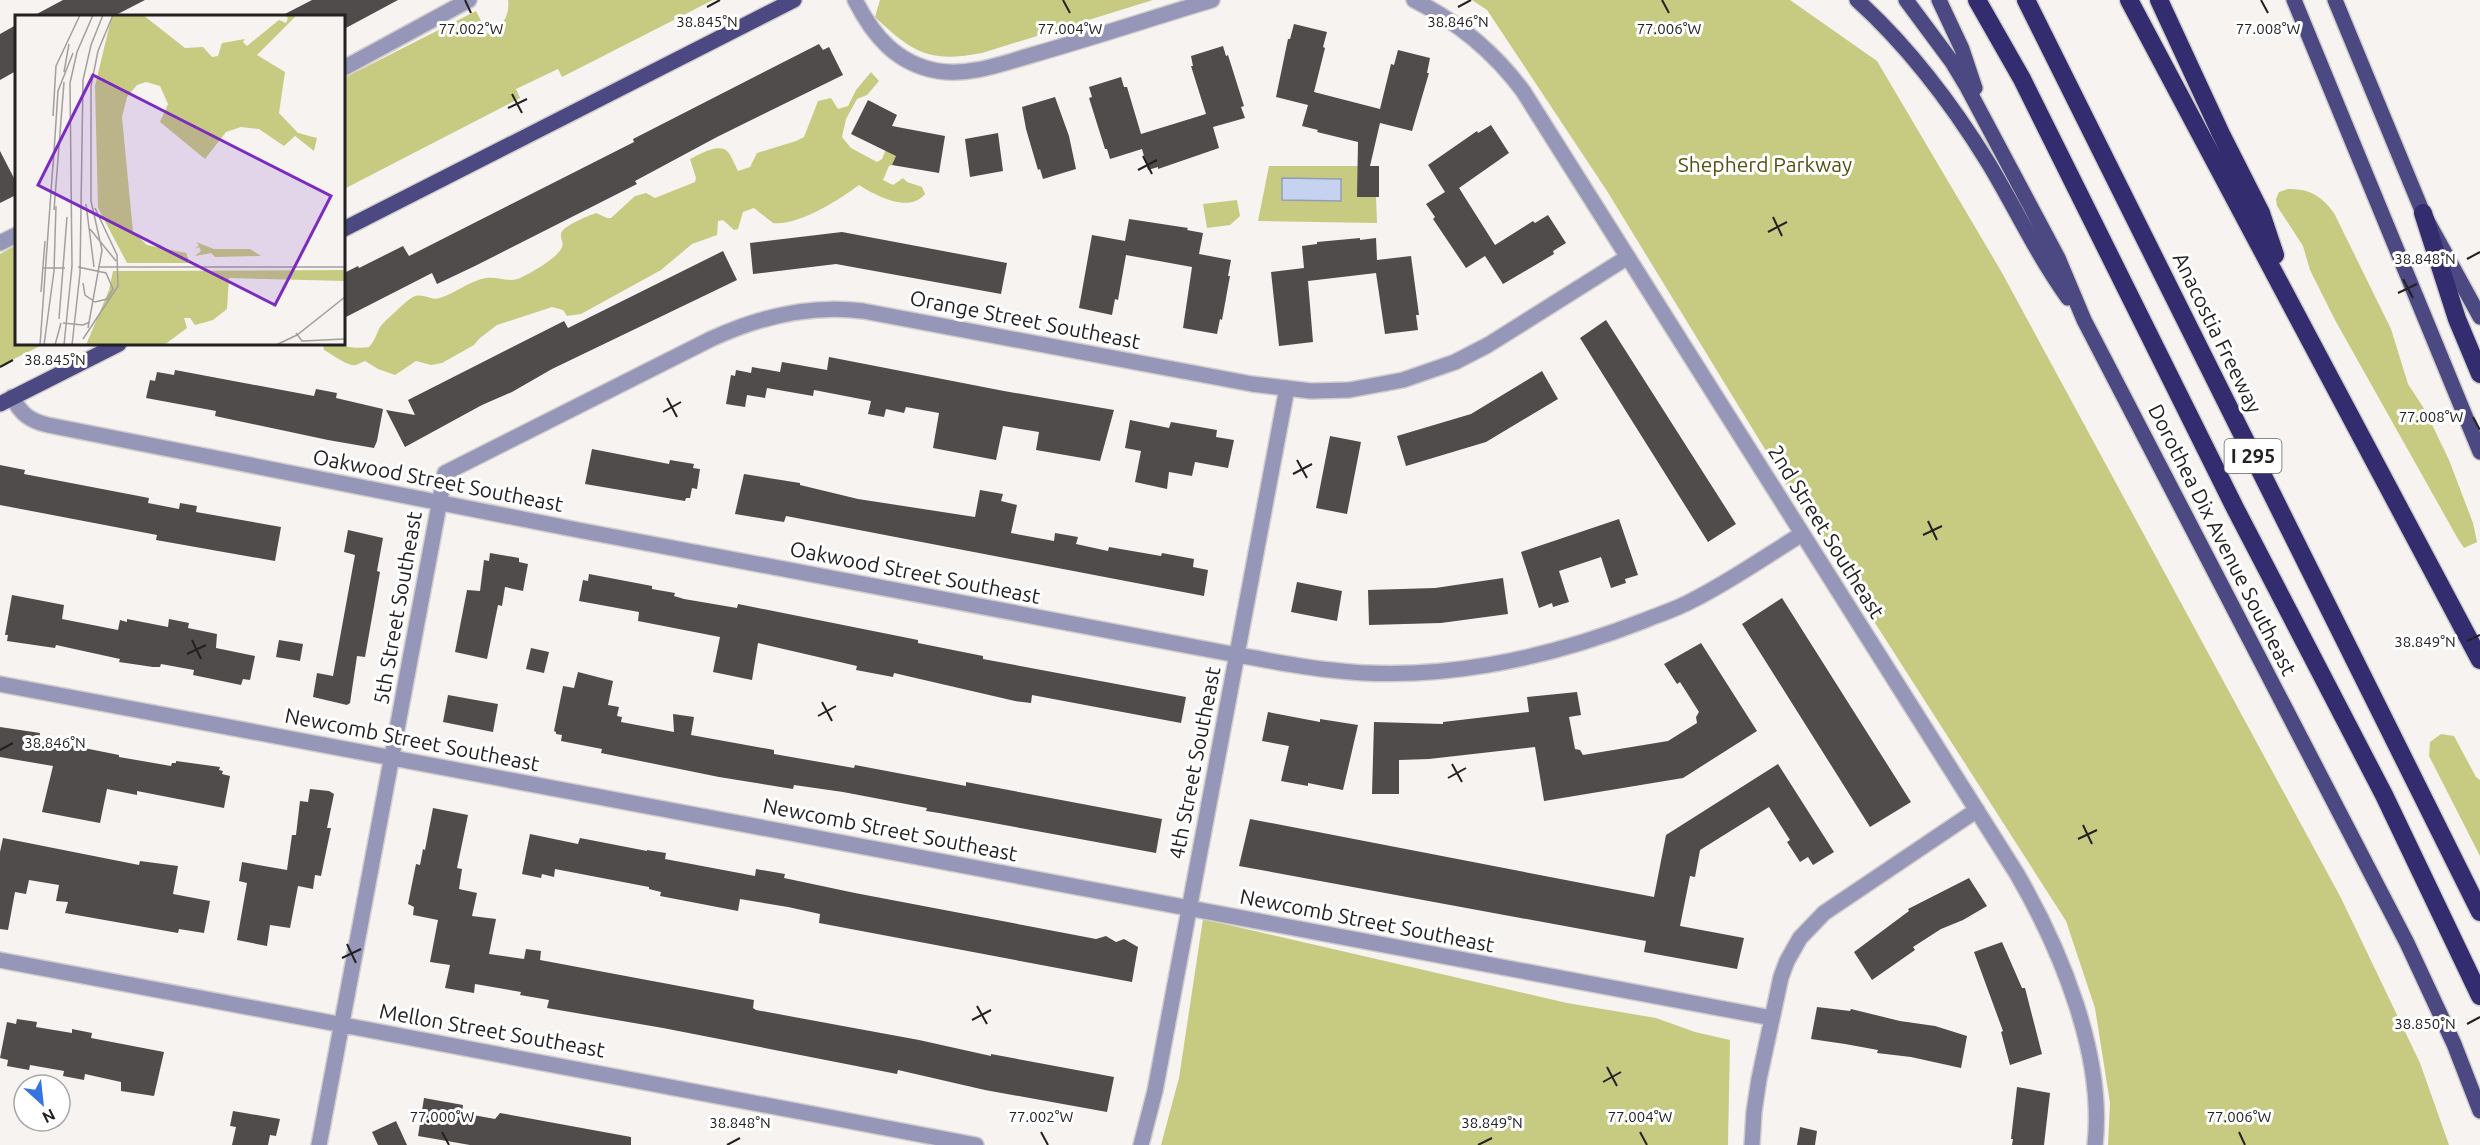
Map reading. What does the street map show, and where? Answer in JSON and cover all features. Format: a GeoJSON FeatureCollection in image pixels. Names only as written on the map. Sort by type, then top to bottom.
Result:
{"type":"FeatureCollection","features":[{"type":"Feature","properties":{"kind":"highway"},"geometry":{"type":"LineString","coordinates":[[1977,0],[2022,79],[2230,497],[2389,805],[2480,996]]}},
{"type":"Feature","properties":{"kind":"highway"},"geometry":{"type":"LineString","coordinates":[[1990,0],[2022,79]]}},
{"type":"Feature","properties":{"kind":"highway","name":"Anacostia Freeway"},"geometry":{"type":"LineString","coordinates":[[2026,0],[2480,912]]}},
{"type":"Feature","properties":{"kind":"highway"},"geometry":{"type":"LineString","coordinates":[[2129,0],[2480,660]]}},
{"type":"Feature","properties":{"kind":"highway"},"geometry":{"type":"LineString","coordinates":[[2159,0],[2221,134],[2261,213],[2297,316]]}},
{"type":"Feature","properties":{"kind":"highway"},"geometry":{"type":"LineString","coordinates":[[2423,213],[2457,319],[2480,374]]}},
{"type":"Feature","properties":{"kind":"main road"},"geometry":{"type":"LineString","coordinates":[[345,228],[794,0]]}},
{"type":"Feature","properties":{"kind":"main road"},"geometry":{"type":"LineString","coordinates":[[1857,0],[1899,43],[1944,97],[1988,163],[2044,266],[2084,320]]}},
{"type":"Feature","properties":{"kind":"main road","name":"Dorothea Dix Avenue Southeast"},"geometry":{"type":"LineString","coordinates":[[1906,0],[1952,62],[1986,119],[2058,258],[2084,320],[2402,935],[2454,1044],[2480,1111]]}},
{"type":"Feature","properties":{"kind":"main road"},"geometry":{"type":"LineString","coordinates":[[1939,0],[1962,49],[1986,119]]}},
{"type":"Feature","properties":{"kind":"main road"},"geometry":{"type":"LineString","coordinates":[[2294,0],[2480,452]]}},
{"type":"Feature","properties":{"kind":"main road"},"geometry":{"type":"LineString","coordinates":[[2335,0],[2423,213],[2480,317]]}},
{"type":"Feature","properties":{"kind":"main road"},"geometry":{"type":"LineString","coordinates":[[6,400],[117,345]]}},
{"type":"Feature","properties":{"kind":"street"},"geometry":{"type":"LineString","coordinates":[[345,67],[469,0]]}},
{"type":"Feature","properties":{"kind":"street"},"geometry":{"type":"LineString","coordinates":[[855,0],[868,25],[885,46],[922,67],[950,73],[979,70],[1069,45],[1212,0]]}},
{"type":"Feature","properties":{"kind":"street","name":"2nd Street Southeast"},"geometry":{"type":"LineString","coordinates":[[1414,0],[1444,16],[1468,33],[1510,74],[1523,91],[2033,902],[2057,952],[2068,982],[2093,1074],[2097,1112],[2095,1145]]}},
{"type":"Feature","properties":{"kind":"street"},"geometry":{"type":"LineString","coordinates":[[0,243],[15,236]]}},
{"type":"Feature","properties":{"kind":"street","name":"Orange Street Southeast"},"geometry":{"type":"LineString","coordinates":[[439,502],[445,473],[711,339],[757,321],[804,311],[862,310],[1246,383],[1331,391],[1368,388],[1438,369],[1488,345],[1628,257]]}},
{"type":"Feature","properties":{"kind":"street","name":"4th Street Southeast"},"geometry":{"type":"LineString","coordinates":[[1141,1145],[1155,1091],[1287,388]]}},
{"type":"Feature","properties":{"kind":"street","name":"Oakwood Street Southeast"},"geometry":{"type":"LineString","coordinates":[[6,400],[33,422],[1237,655],[1332,670],[1378,673],[1447,670],[1511,660],[1566,647],[1619,630],[1693,601],[1802,534]]}},
{"type":"Feature","properties":{"kind":"street","name":"5th Street Southeast"},"geometry":{"type":"LineString","coordinates":[[319,1145],[439,502]]}},
{"type":"Feature","properties":{"kind":"street","name":"Newcomb Street Southeast"},"geometry":{"type":"LineString","coordinates":[[0,684],[1772,1018]]}},
{"type":"Feature","properties":{"kind":"street"},"geometry":{"type":"LineString","coordinates":[[1752,1145],[1756,1101],[1772,1018],[1787,961],[1800,938],[1824,913],[1977,810]]}},
{"type":"Feature","properties":{"kind":"street","name":"Mellon Street Southeast"},"geometry":{"type":"LineString","coordinates":[[0,960],[976,1145]]}},
{"type":"Feature","properties":{"kind":"green space"},"geometry":{"type":"Polygon","coordinates":[[[508,0],[713,0],[562,77],[558,69],[516,89],[520,98],[345,188],[345,77],[476,11],[488,34],[504,20],[508,0]]]}},
{"type":"Feature","properties":{"kind":"green space"},"geometry":{"type":"Polygon","coordinates":[[[880,0],[1153,0],[982,53],[948,57],[923,52],[912,47],[888,29],[875,17],[880,0]]]}},
{"type":"Feature","properties":{"kind":"green space","name":"Shepherd Parkway"},"geometry":{"type":"Polygon","coordinates":[[[1472,0],[1790,0],[1877,61],[2001,271],[2341,898],[2420,1063],[2449,1145],[2108,1145],[2110,1103],[2095,1008],[2066,921],[1793,495],[1607,191],[1487,10],[1472,0]]]}},
{"type":"Feature","properties":{"kind":"green space"},"geometry":{"type":"Polygon","coordinates":[[[871,72],[879,81],[867,95],[857,99],[846,119],[842,137],[851,148],[877,162],[882,159],[894,130],[901,161],[889,166],[883,180],[893,185],[903,178],[907,182],[922,187],[925,194],[918,200],[901,203],[892,201],[859,185],[841,198],[806,216],[783,223],[773,223],[754,208],[743,212],[738,229],[734,230],[723,220],[718,221],[717,235],[692,244],[661,270],[581,314],[567,316],[563,310],[552,307],[497,325],[474,345],[442,363],[431,365],[416,361],[395,375],[365,361],[356,365],[349,364],[324,350],[323,345],[369,347],[380,327],[413,297],[420,295],[440,298],[486,278],[513,280],[526,275],[560,251],[562,231],[570,225],[596,213],[611,218],[635,196],[646,193],[655,198],[695,182],[696,178],[690,159],[704,152],[724,149],[738,171],[750,167],[757,153],[804,137],[818,101],[831,98],[838,109],[848,106],[856,90],[871,72]]]}},
{"type":"Feature","properties":{"kind":"green space"},"geometry":{"type":"Polygon","coordinates":[[[1269,166],[1358,166],[1376,197],[1377,223],[1258,221],[1269,166]]]}},
{"type":"Feature","properties":{"kind":"green space"},"geometry":{"type":"Polygon","coordinates":[[[2288,189],[2314,194],[2334,213],[2391,329],[2408,384],[2425,410],[2449,460],[2473,523],[2477,542],[2464,548],[2458,539],[2335,320],[2310,270],[2303,246],[2277,206],[2276,199],[2279,192],[2288,189]]]}},
{"type":"Feature","properties":{"kind":"green space"},"geometry":{"type":"Polygon","coordinates":[[[1237,200],[1240,216],[1230,225],[1207,228],[1203,204],[1237,200]]]}},
{"type":"Feature","properties":{"kind":"green space"},"geometry":{"type":"Polygon","coordinates":[[[15,246],[15,345],[42,345],[0,366],[0,254],[15,246]]]}},
{"type":"Feature","properties":{"kind":"green space"},"geometry":{"type":"Polygon","coordinates":[[[2441,734],[2454,736],[2476,777],[2480,780],[2480,856],[2429,756],[2430,742],[2441,734]]]}},
{"type":"Feature","properties":{"kind":"green space"},"geometry":{"type":"Polygon","coordinates":[[[1203,919],[1567,1003],[1656,1018],[1695,1032],[1730,1040],[1728,1145],[1161,1145],[1179,1078],[1203,919]]]}},
{"type":"Feature","properties":{"kind":"water"},"geometry":{"type":"Polygon","coordinates":[[[1282,178],[1341,179],[1341,201],[1282,200],[1282,178]]]}},
{"type":"Feature","properties":{"kind":"building"},"geometry":{"type":"Polygon","coordinates":[[[63,0],[145,0],[116,15],[35,15],[63,0]]]}},
{"type":"Feature","properties":{"kind":"building"},"geometry":{"type":"Polygon","coordinates":[[[312,0],[398,0],[345,28],[345,15],[283,15],[312,0]]]}},
{"type":"Feature","properties":{"kind":"building"},"geometry":{"type":"Polygon","coordinates":[[[1294,24],[1327,32],[1314,92],[1380,109],[1391,64],[1394,65],[1398,50],[1430,58],[1427,73],[1429,73],[1412,131],[1380,123],[1370,166],[1379,166],[1379,197],[1357,197],[1358,142],[1302,126],[1308,105],[1276,97],[1288,39],[1290,39],[1294,24]]]}},
{"type":"Feature","properties":{"kind":"building"},"geometry":{"type":"Polygon","coordinates":[[[15,26],[15,72],[0,80],[0,34],[15,26]]]}},
{"type":"Feature","properties":{"kind":"building"},"geometry":{"type":"Polygon","coordinates":[[[819,44],[823,50],[829,47],[843,75],[717,137],[635,181],[637,184],[475,266],[437,284],[432,273],[345,317],[345,272],[403,246],[409,256],[634,142],[633,139],[819,44]]]}},
{"type":"Feature","properties":{"kind":"building"},"geometry":{"type":"Polygon","coordinates":[[[1223,46],[1244,106],[1241,107],[1245,118],[1213,127],[1219,148],[1158,169],[1158,167],[1148,170],[1142,149],[1110,159],[1089,98],[1092,97],[1089,87],[1121,77],[1124,87],[1127,87],[1141,134],[1206,114],[1191,66],[1193,66],[1191,56],[1223,46]]]}},
{"type":"Feature","properties":{"kind":"building"},"geometry":{"type":"Polygon","coordinates":[[[1055,97],[1069,136],[1076,169],[1043,179],[1040,169],[1038,170],[1026,129],[1022,107],[1055,97]]]}},
{"type":"Feature","properties":{"kind":"building"},"geometry":{"type":"Polygon","coordinates":[[[868,100],[897,115],[892,126],[945,136],[939,173],[892,165],[896,156],[851,134],[868,100]]]}},
{"type":"Feature","properties":{"kind":"building"},"geometry":{"type":"Polygon","coordinates":[[[1491,125],[1509,153],[1459,188],[1495,245],[1533,221],[1535,223],[1548,215],[1566,243],[1553,251],[1554,254],[1503,284],[1485,256],[1466,268],[1433,219],[1435,217],[1426,204],[1445,192],[1428,165],[1477,131],[1478,133],[1491,125]]]}},
{"type":"Feature","properties":{"kind":"building"},"geometry":{"type":"Polygon","coordinates":[[[998,133],[1003,171],[970,177],[965,139],[998,133]]]}},
{"type":"Feature","properties":{"kind":"building"},"geometry":{"type":"Polygon","coordinates":[[[0,151],[15,180],[15,196],[0,203],[0,151]]]}},
{"type":"Feature","properties":{"kind":"building"},"geometry":{"type":"Polygon","coordinates":[[[1129,219],[1188,228],[1187,230],[1203,233],[1199,254],[1231,260],[1222,320],[1220,319],[1217,334],[1183,328],[1192,267],[1126,255],[1118,300],[1115,299],[1112,315],[1079,308],[1092,235],[1125,241],[1129,219]]]}},
{"type":"Feature","properties":{"kind":"building"},"geometry":{"type":"Polygon","coordinates":[[[842,232],[1007,263],[1001,294],[836,264],[753,274],[750,243],[842,232]]]}},
{"type":"Feature","properties":{"kind":"building"},"geometry":{"type":"Polygon","coordinates":[[[1360,238],[1360,240],[1376,238],[1377,260],[1411,256],[1419,315],[1416,315],[1418,330],[1385,334],[1376,273],[1308,281],[1313,342],[1279,346],[1271,272],[1304,268],[1302,246],[1317,244],[1317,242],[1360,238]]]}},
{"type":"Feature","properties":{"kind":"building"},"geometry":{"type":"Polygon","coordinates":[[[723,251],[737,280],[552,369],[405,447],[386,410],[415,415],[408,400],[564,321],[568,328],[723,251]]]}},
{"type":"Feature","properties":{"kind":"building"},"geometry":{"type":"Polygon","coordinates":[[[1606,320],[1736,524],[1708,542],[1580,338],[1606,320]]]}},
{"type":"Feature","properties":{"kind":"building"},"geometry":{"type":"Polygon","coordinates":[[[829,357],[1114,410],[1100,461],[1036,450],[1039,432],[1003,426],[996,460],[933,448],[939,413],[906,407],[904,413],[886,409],[884,417],[868,414],[871,401],[814,390],[813,396],[767,388],[765,398],[747,395],[745,407],[726,404],[731,375],[735,376],[736,370],[751,373],[752,367],[780,372],[782,362],[827,370],[829,357]]]}},
{"type":"Feature","properties":{"kind":"building"},"geometry":{"type":"Polygon","coordinates":[[[175,370],[314,396],[316,389],[337,393],[336,398],[383,409],[377,441],[374,448],[328,440],[215,416],[216,411],[146,398],[150,380],[155,381],[157,372],[174,375],[175,370]]]}},
{"type":"Feature","properties":{"kind":"building"},"geometry":{"type":"Polygon","coordinates":[[[1542,371],[1558,399],[1486,442],[1406,466],[1397,436],[1471,414],[1542,371]]]}},
{"type":"Feature","properties":{"kind":"building"},"geometry":{"type":"Polygon","coordinates":[[[1130,420],[1169,428],[1171,422],[1217,430],[1216,437],[1234,440],[1228,468],[1195,462],[1192,476],[1169,472],[1167,489],[1135,482],[1141,451],[1125,448],[1130,420]]]}},
{"type":"Feature","properties":{"kind":"building"},"geometry":{"type":"Polygon","coordinates":[[[1330,436],[1361,442],[1347,514],[1316,508],[1330,436]]]}},
{"type":"Feature","properties":{"kind":"building"},"geometry":{"type":"Polygon","coordinates":[[[592,449],[669,464],[670,460],[694,464],[693,468],[700,469],[697,489],[692,488],[690,498],[686,498],[685,501],[585,484],[592,449]]]}},
{"type":"Feature","properties":{"kind":"building"},"geometry":{"type":"Polygon","coordinates":[[[0,465],[25,470],[24,474],[149,498],[148,503],[179,509],[180,503],[197,506],[196,512],[281,527],[275,561],[156,540],[157,535],[0,505],[0,465]]]}},
{"type":"Feature","properties":{"kind":"building"},"geometry":{"type":"Polygon","coordinates":[[[744,474],[800,483],[800,485],[858,499],[975,517],[980,490],[1003,494],[1001,501],[1017,505],[1011,533],[1054,541],[1055,533],[1078,537],[1076,544],[1108,551],[1109,547],[1194,559],[1193,567],[1208,570],[1204,596],[786,516],[784,522],[735,514],[744,474]]]}},
{"type":"Feature","properties":{"kind":"building"},"geometry":{"type":"Polygon","coordinates":[[[1619,519],[1638,575],[1625,579],[1626,583],[1611,588],[1601,557],[1559,571],[1569,602],[1553,607],[1552,603],[1539,608],[1521,552],[1619,519]]]}},
{"type":"Feature","properties":{"kind":"building"},"geometry":{"type":"Polygon","coordinates":[[[348,530],[383,538],[377,571],[380,572],[365,657],[357,656],[350,703],[347,705],[313,697],[317,673],[333,676],[355,555],[344,552],[348,530]]]}},
{"type":"Feature","properties":{"kind":"building"},"geometry":{"type":"Polygon","coordinates":[[[490,553],[519,558],[519,562],[528,564],[523,591],[505,587],[502,606],[498,605],[487,659],[455,652],[467,590],[480,591],[484,560],[489,561],[490,553]]]}},
{"type":"Feature","properties":{"kind":"building"},"geometry":{"type":"Polygon","coordinates":[[[589,574],[652,586],[652,589],[675,593],[674,596],[684,599],[737,608],[738,604],[918,640],[918,643],[983,656],[983,659],[1186,697],[1181,723],[1032,695],[1031,703],[1015,701],[894,673],[893,677],[856,670],[857,666],[758,643],[752,680],[713,672],[720,637],[638,621],[639,612],[579,601],[583,580],[588,581],[589,574]]]}},
{"type":"Feature","properties":{"kind":"building"},"geometry":{"type":"Polygon","coordinates":[[[1503,578],[1508,614],[1441,623],[1369,625],[1368,590],[1435,588],[1503,578]]]}},
{"type":"Feature","properties":{"kind":"building"},"geometry":{"type":"Polygon","coordinates":[[[1297,582],[1342,591],[1337,621],[1291,612],[1297,582]]]}},
{"type":"Feature","properties":{"kind":"building"},"geometry":{"type":"Polygon","coordinates":[[[12,595],[64,605],[62,619],[118,630],[120,620],[127,622],[127,619],[168,627],[169,619],[189,623],[188,628],[217,634],[216,648],[255,656],[250,680],[243,679],[241,685],[193,675],[194,670],[161,664],[160,667],[153,667],[119,662],[120,659],[56,645],[55,648],[7,641],[8,635],[5,635],[12,595]]]}},
{"type":"Feature","properties":{"kind":"building"},"geometry":{"type":"Polygon","coordinates":[[[1782,598],[1911,802],[1870,827],[1742,624],[1782,598]]]}},
{"type":"Feature","properties":{"kind":"building"},"geometry":{"type":"Polygon","coordinates":[[[279,640],[303,644],[300,661],[276,657],[279,640]]]}},
{"type":"Feature","properties":{"kind":"building"},"geometry":{"type":"Polygon","coordinates":[[[1701,643],[1757,731],[1683,778],[1544,801],[1535,747],[1429,759],[1399,760],[1399,794],[1372,794],[1374,722],[1443,724],[1443,722],[1529,712],[1527,697],[1577,692],[1581,715],[1569,717],[1575,749],[1580,750],[1583,755],[1668,741],[1697,723],[1696,717],[1699,712],[1680,682],[1677,684],[1664,664],[1701,643]]]}},
{"type":"Feature","properties":{"kind":"building"},"geometry":{"type":"Polygon","coordinates":[[[531,648],[549,652],[544,673],[526,669],[531,648]]]}},
{"type":"Feature","properties":{"kind":"building"},"geometry":{"type":"Polygon","coordinates":[[[578,672],[613,681],[608,705],[619,707],[617,716],[622,717],[621,722],[674,732],[673,714],[694,717],[691,735],[774,750],[774,754],[854,768],[855,765],[966,786],[966,782],[1162,819],[1156,853],[926,811],[927,808],[843,792],[794,785],[793,789],[719,777],[601,753],[602,749],[561,741],[562,735],[554,731],[563,686],[574,688],[578,672]]]}},
{"type":"Feature","properties":{"kind":"building"},"geometry":{"type":"Polygon","coordinates":[[[448,695],[498,704],[493,732],[443,722],[448,695]]]}},
{"type":"Feature","properties":{"kind":"building"},"geometry":{"type":"Polygon","coordinates":[[[1268,712],[1320,722],[1320,719],[1358,725],[1343,790],[1308,783],[1308,786],[1281,781],[1289,746],[1262,741],[1268,712]]]}},
{"type":"Feature","properties":{"kind":"building"},"geometry":{"type":"Polygon","coordinates":[[[0,727],[40,733],[39,739],[119,755],[119,757],[171,766],[176,761],[220,767],[222,774],[230,776],[224,808],[137,791],[137,795],[107,789],[100,823],[42,812],[53,766],[0,757],[0,727]]]}},
{"type":"Feature","properties":{"kind":"building"},"geometry":{"type":"Polygon","coordinates":[[[1778,764],[1834,852],[1813,865],[1808,857],[1800,862],[1787,842],[1790,840],[1769,807],[1700,850],[1695,877],[1690,876],[1680,926],[1744,938],[1737,969],[1644,952],[1646,941],[1239,866],[1250,819],[1654,897],[1666,835],[1778,764]]]}},
{"type":"Feature","properties":{"kind":"building"},"geometry":{"type":"Polygon","coordinates":[[[310,789],[329,791],[334,794],[327,828],[331,828],[321,876],[315,875],[313,889],[298,886],[290,928],[270,925],[267,946],[237,940],[247,883],[239,881],[242,862],[287,870],[292,835],[296,835],[300,801],[308,802],[310,789]]]}},
{"type":"Feature","properties":{"kind":"building"},"geometry":{"type":"Polygon","coordinates":[[[433,808],[468,815],[457,868],[462,869],[459,889],[477,893],[472,916],[496,919],[489,954],[524,959],[526,949],[541,951],[540,960],[754,1000],[753,1008],[756,1010],[919,1040],[991,1056],[991,1054],[1114,1077],[1107,1112],[985,1090],[898,1070],[897,1074],[663,1028],[547,1008],[549,1000],[520,995],[521,992],[475,984],[474,993],[445,988],[450,965],[430,962],[438,920],[413,915],[414,907],[408,904],[416,864],[420,865],[423,849],[425,850],[433,808]]]}},
{"type":"Feature","properties":{"kind":"building"},"geometry":{"type":"Polygon","coordinates":[[[530,834],[578,844],[580,838],[666,853],[665,859],[755,876],[756,869],[785,874],[784,878],[855,893],[1096,939],[1106,936],[1116,942],[1124,939],[1138,947],[1132,982],[819,923],[820,914],[788,907],[740,899],[738,911],[660,896],[661,892],[649,889],[649,887],[555,869],[554,877],[542,874],[541,878],[522,874],[530,834]]]}},
{"type":"Feature","properties":{"kind":"building"},"geometry":{"type":"Polygon","coordinates":[[[3,838],[139,865],[140,861],[178,866],[173,894],[210,901],[204,933],[179,929],[178,933],[65,913],[68,902],[56,901],[59,885],[29,880],[26,894],[15,892],[8,930],[0,929],[0,852],[3,838]]]}},
{"type":"Feature","properties":{"kind":"building"},"geometry":{"type":"Polygon","coordinates":[[[1969,878],[1987,906],[1941,929],[1913,947],[1915,950],[1872,980],[1854,952],[1909,911],[1908,909],[1969,878]]]}},
{"type":"Feature","properties":{"kind":"building"},"geometry":{"type":"Polygon","coordinates":[[[2002,942],[2022,988],[2025,988],[2042,1054],[2010,1065],[2001,1032],[2003,1031],[1974,952],[2002,942]]]}},
{"type":"Feature","properties":{"kind":"building"},"geometry":{"type":"Polygon","coordinates":[[[1817,1007],[1850,1011],[1851,1009],[1900,1021],[1935,1026],[1967,1036],[1961,1068],[1911,1057],[1877,1053],[1878,1050],[1811,1039],[1817,1007]]]}},
{"type":"Feature","properties":{"kind":"building"},"geometry":{"type":"Polygon","coordinates":[[[17,1019],[37,1022],[36,1027],[72,1033],[72,1029],[92,1033],[91,1038],[164,1052],[154,1096],[121,1091],[121,1082],[85,1074],[84,1080],[72,1078],[72,1073],[64,1073],[64,1071],[30,1065],[29,1070],[7,1066],[8,1060],[0,1058],[7,1022],[16,1024],[17,1019]]]}},
{"type":"Feature","properties":{"kind":"building"},"geometry":{"type":"Polygon","coordinates":[[[2017,1087],[2050,1093],[2044,1145],[2012,1145],[2017,1087]]]}},
{"type":"Feature","properties":{"kind":"building"},"geometry":{"type":"Polygon","coordinates":[[[424,1098],[463,1105],[462,1113],[495,1119],[500,1113],[631,1137],[631,1145],[470,1145],[418,1136],[424,1098]]]}},
{"type":"Feature","properties":{"kind":"building"},"geometry":{"type":"Polygon","coordinates":[[[233,1111],[280,1119],[276,1136],[270,1135],[268,1145],[232,1145],[236,1127],[230,1126],[233,1111]]]}},
{"type":"Feature","properties":{"kind":"building"},"geometry":{"type":"Polygon","coordinates":[[[396,1121],[407,1145],[378,1145],[372,1132],[396,1121]]]}},
{"type":"Feature","properties":{"kind":"building"},"geometry":{"type":"Polygon","coordinates":[[[1800,1127],[1817,1131],[1815,1145],[1797,1145],[1800,1127]]]}}]}
